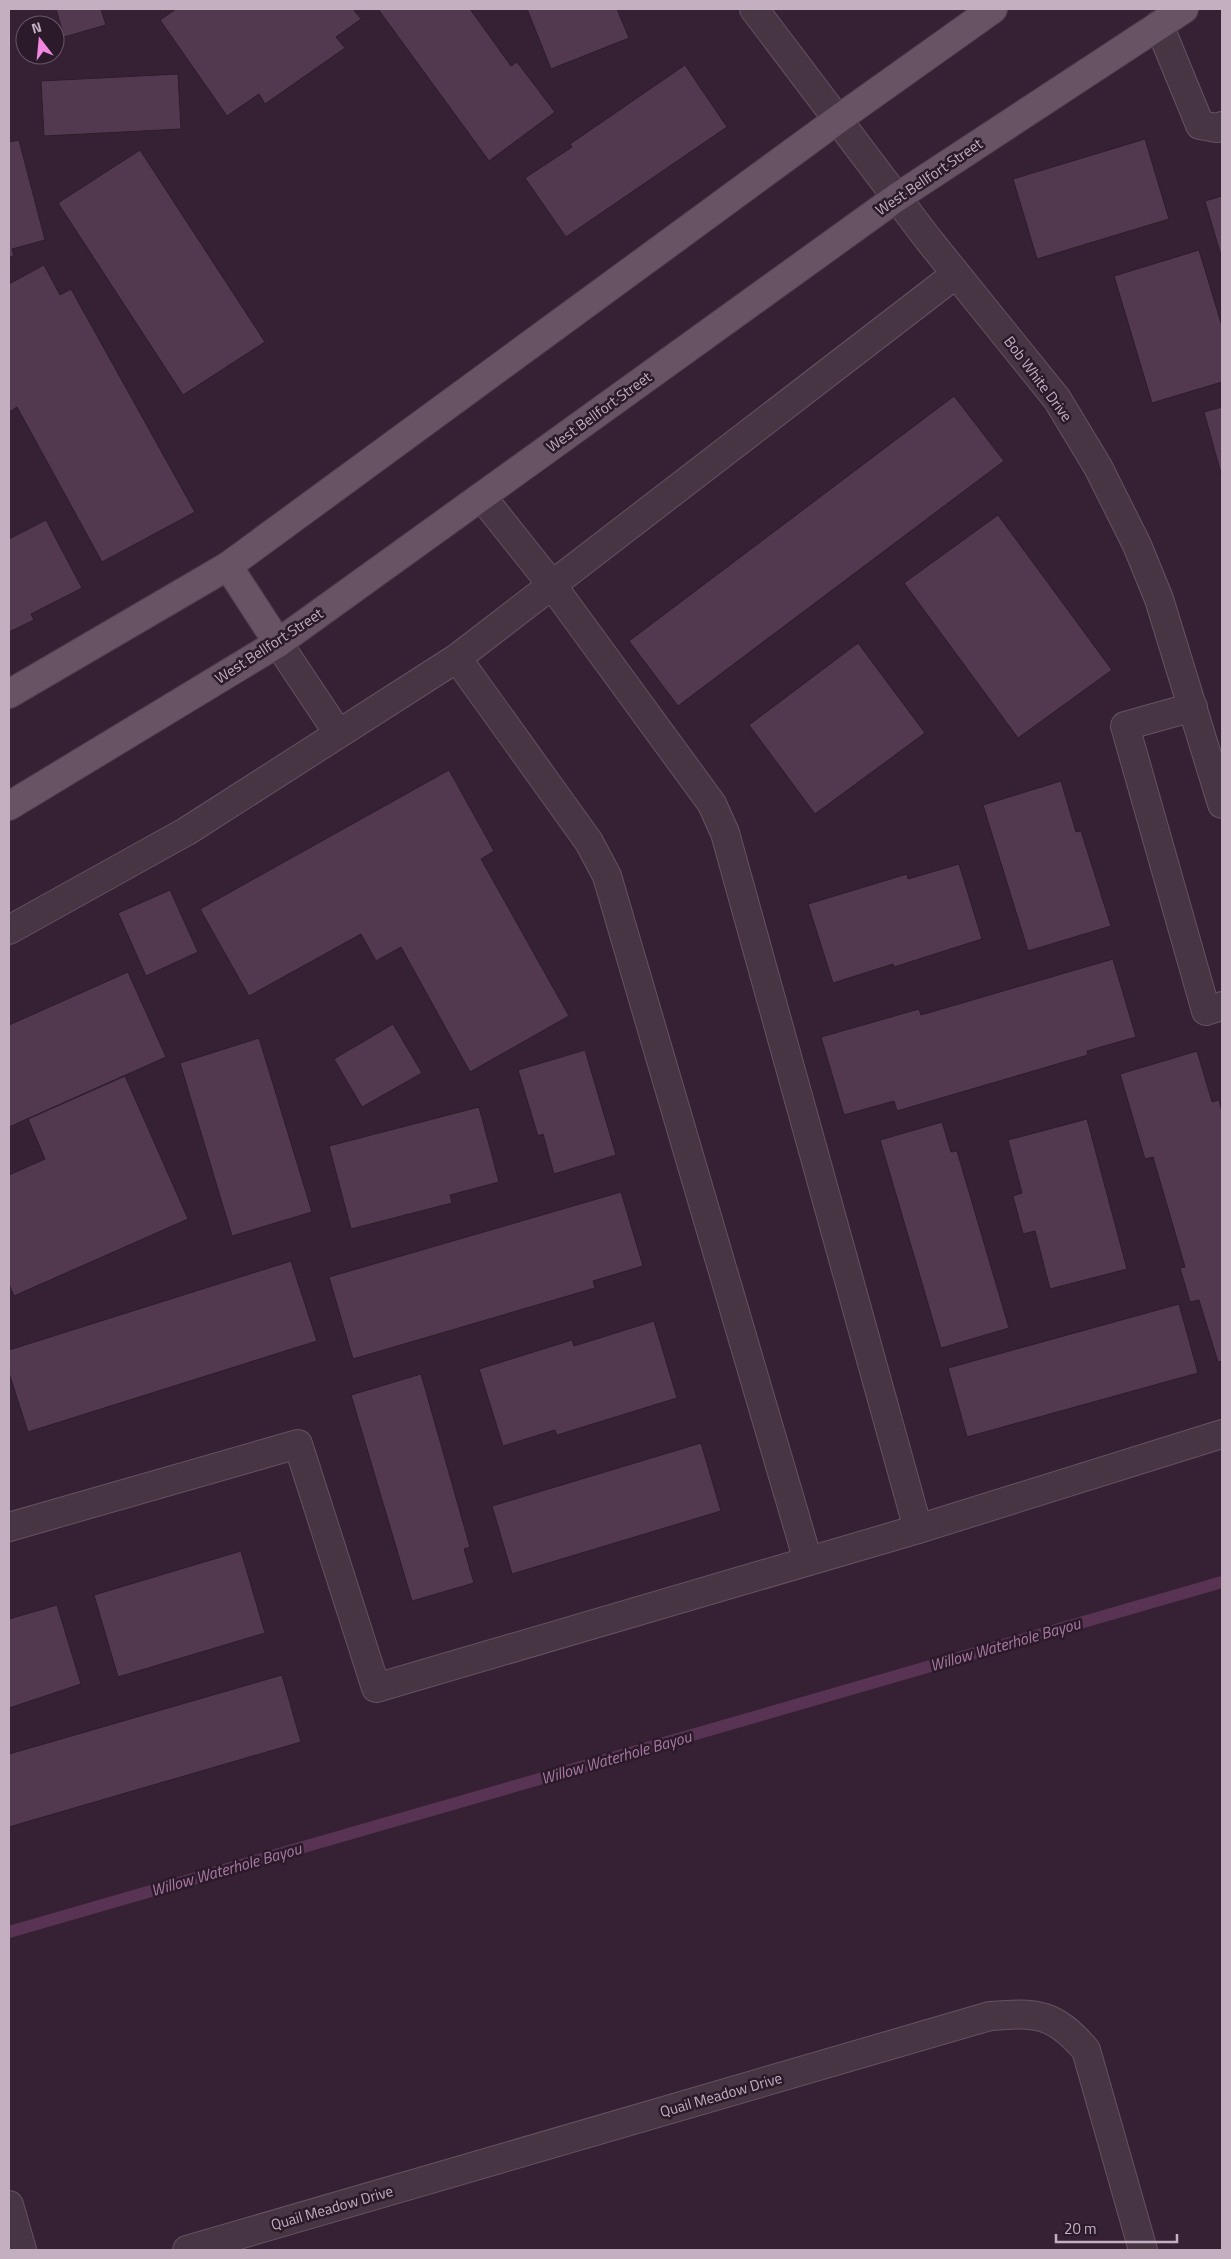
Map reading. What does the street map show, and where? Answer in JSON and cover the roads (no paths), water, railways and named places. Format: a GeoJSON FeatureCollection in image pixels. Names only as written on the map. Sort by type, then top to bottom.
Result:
{"type":"FeatureCollection","features":[{"type":"Feature","properties":{"kind":"main road"},"geometry":{"type":"LineString","coordinates":[[9,694],[228,566],[837,120],[993,9]]}},
{"type":"Feature","properties":{"kind":"main road","name":"West Bellfort Street"},"geometry":{"type":"LineString","coordinates":[[9,806],[278,643],[896,198],[1184,9]]}},
{"type":"Feature","properties":{"kind":"main road"},"geometry":{"type":"LineString","coordinates":[[228,566],[278,643]]}},
{"type":"Feature","properties":{"kind":"street","name":"Bob White Drive"},"geometry":{"type":"LineString","coordinates":[[754,9],[896,198],[1057,399],[1098,467],[1138,545],[1159,599],[1193,707],[1215,751],[1222,804]]}},
{"type":"Feature","properties":{"kind":"street"},"geometry":{"type":"LineString","coordinates":[[1159,25],[1200,125],[1217,128],[1222,126]]}},
{"type":"Feature","properties":{"kind":"street"},"geometry":{"type":"LineString","coordinates":[[9,930],[187,831],[457,658],[956,274]]}},
{"type":"Feature","properties":{"kind":"street"},"geometry":{"type":"LineString","coordinates":[[482,497],[552,585],[712,804],[725,833],[918,1529]]}},
{"type":"Feature","properties":{"kind":"street"},"geometry":{"type":"LineString","coordinates":[[278,643],[338,733]]}},
{"type":"Feature","properties":{"kind":"street"},"geometry":{"type":"LineString","coordinates":[[457,658],[589,842],[607,876],[808,1561]]}},
{"type":"Feature","properties":{"kind":"street"},"geometry":{"type":"LineString","coordinates":[[1193,707],[1125,726],[1206,1010],[1222,1006]]}},
{"type":"Feature","properties":{"kind":"street"},"geometry":{"type":"LineString","coordinates":[[9,1527],[298,1444],[376,1688],[918,1529],[1222,1434]]}},
{"type":"Feature","properties":{"kind":"street","name":"Quail Meadow Drive"},"geometry":{"type":"LineString","coordinates":[[187,2250],[990,2016],[1014,2014],[1042,2016],[1068,2030],[1086,2050],[1143,2250]]}},
{"type":"Feature","properties":{"kind":"street"},"geometry":{"type":"LineString","coordinates":[[9,2205],[22,2250]]}},
{"type":"Feature","properties":{"kind":"waterway","name":"Willow Waterhole Bayou"},"geometry":{"type":"LineString","coordinates":[[9,1932],[1222,1582]]}}]}
